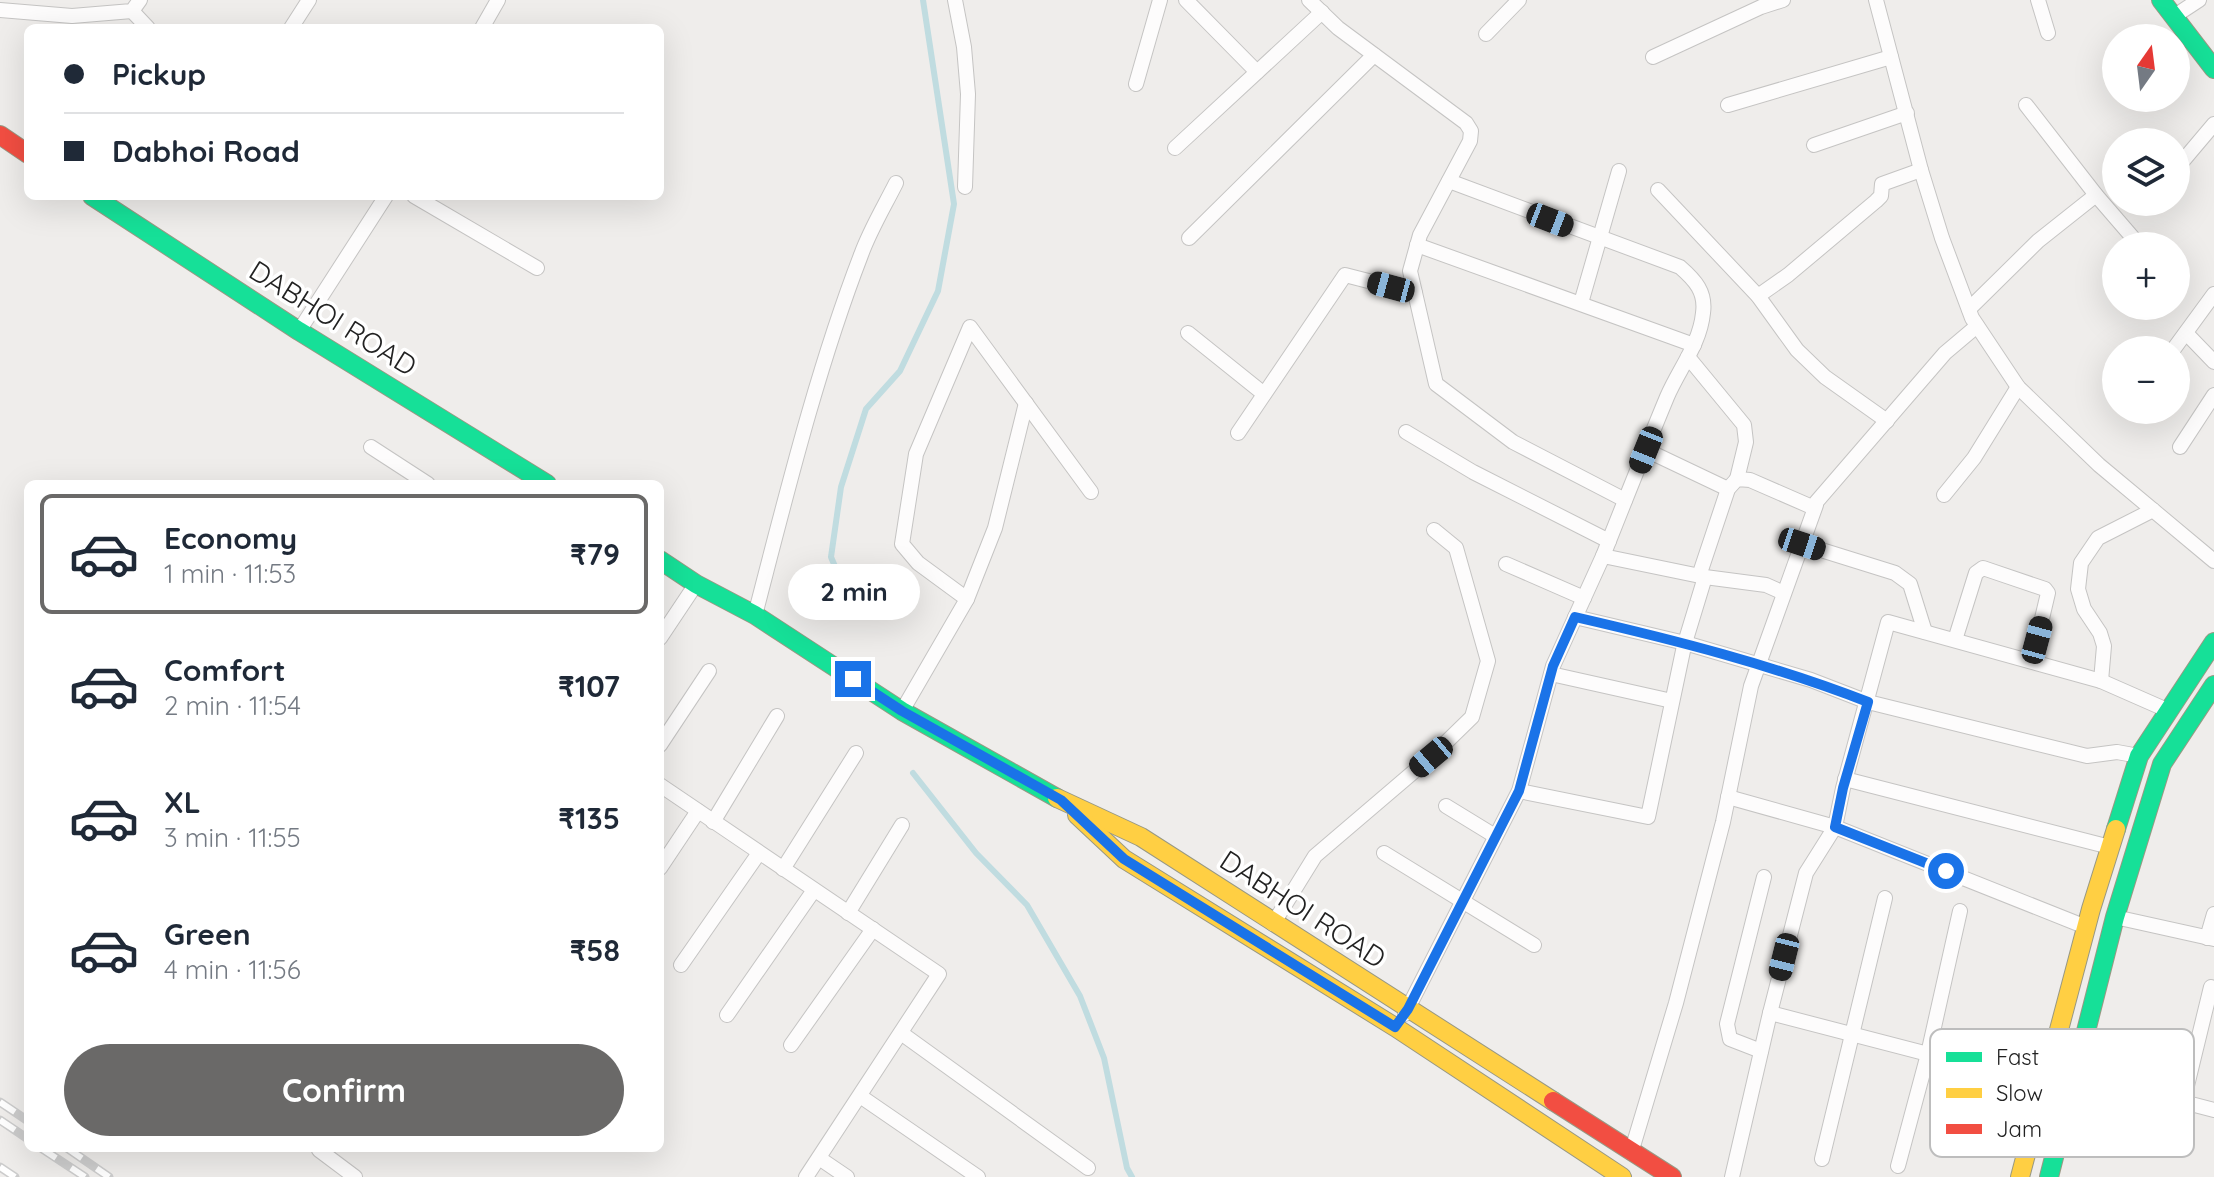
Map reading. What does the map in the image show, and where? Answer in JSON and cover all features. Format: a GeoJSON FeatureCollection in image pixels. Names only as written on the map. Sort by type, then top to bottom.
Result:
{"type":"FeatureCollection","features":[{"type":"Feature","properties":{"kind":"main road"},"geometry":{"type":"LineString","coordinates":[[2161,0],[2214,69]]}},
{"type":"Feature","properties":{"kind":"main road"},"geometry":{"type":"LineString","coordinates":[[0,135],[24,151]]}},
{"type":"Feature","properties":{"kind":"main road","name":"DABHOI ROAD"},"geometry":{"type":"LineString","coordinates":[[98,200],[299,331],[541,480]]}},
{"type":"Feature","properties":{"kind":"main road","name":"DABHOI ROAD"},"geometry":{"type":"LineString","coordinates":[[664,563],[696,584],[755,615],[902,711],[1061,800],[1141,837],[1668,1176]]}},
{"type":"Feature","properties":{"kind":"main road"},"geometry":{"type":"LineString","coordinates":[[2059,1029],[2086,927],[2139,756],[2214,642]]}},
{"type":"Feature","properties":{"kind":"main road"},"geometry":{"type":"LineString","coordinates":[[2087,1029],[2115,917],[2162,764],[2214,686]]}},
{"type":"Feature","properties":{"kind":"main road","name":"DABHOI ROAD"},"geometry":{"type":"LineString","coordinates":[[1061,800],[1124,859],[1395,1027],[1622,1177]]}},
{"type":"Feature","properties":{"kind":"main road"},"geometry":{"type":"LineString","coordinates":[[2020,1177],[2025,1157]]}},
{"type":"Feature","properties":{"kind":"main road"},"geometry":{"type":"LineString","coordinates":[[2049,1177],[2054,1157]]}},
{"type":"Feature","properties":{"kind":"street"},"geometry":{"type":"LineString","coordinates":[[294,24],[309,0]]}},
{"type":"Feature","properties":{"kind":"street"},"geometry":{"type":"LineString","coordinates":[[484,24],[498,0]]}},
{"type":"Feature","properties":{"kind":"street"},"geometry":{"type":"LineString","coordinates":[[955,0],[964,47],[968,94],[965,187]]}},
{"type":"Feature","properties":{"kind":"street"},"geometry":{"type":"LineString","coordinates":[[1136,84],[1160,0]]}},
{"type":"Feature","properties":{"kind":"street"},"geometry":{"type":"LineString","coordinates":[[1186,0],[1257,72]]}},
{"type":"Feature","properties":{"kind":"street"},"geometry":{"type":"LineString","coordinates":[[1309,0],[1338,28],[1466,123],[1471,131],[1470,141],[1417,245],[1410,271],[1436,384],[1513,442],[1625,500]]}},
{"type":"Feature","properties":{"kind":"street"},"geometry":{"type":"LineString","coordinates":[[1486,34],[1519,0]]}},
{"type":"Feature","properties":{"kind":"street"},"geometry":{"type":"LineString","coordinates":[[1653,57],[1761,7],[1783,0]]}},
{"type":"Feature","properties":{"kind":"street"},"geometry":{"type":"LineString","coordinates":[[1876,0],[1921,170],[1977,326],[2018,387],[2099,465],[2214,561]]}},
{"type":"Feature","properties":{"kind":"street"},"geometry":{"type":"LineString","coordinates":[[2038,0],[2048,33]]}},
{"type":"Feature","properties":{"kind":"street"},"geometry":{"type":"LineString","coordinates":[[2173,17],[2199,0]]}},
{"type":"Feature","properties":{"kind":"street"},"geometry":{"type":"LineString","coordinates":[[0,10],[72,16],[136,5],[146,24]]}},
{"type":"Feature","properties":{"kind":"street"},"geometry":{"type":"LineString","coordinates":[[1175,148],[1322,12]]}},
{"type":"Feature","properties":{"kind":"street"},"geometry":{"type":"LineString","coordinates":[[1189,238],[1374,55]]}},
{"type":"Feature","properties":{"kind":"street"},"geometry":{"type":"LineString","coordinates":[[1728,105],[1891,57]]}},
{"type":"Feature","properties":{"kind":"street"},"geometry":{"type":"LineString","coordinates":[[2026,105],[2128,232]]}},
{"type":"Feature","properties":{"kind":"street"},"geometry":{"type":"LineString","coordinates":[[1814,145],[1907,113]]}},
{"type":"Feature","properties":{"kind":"street"},"geometry":{"type":"LineString","coordinates":[[2190,152],[2214,124]]}},
{"type":"Feature","properties":{"kind":"street"},"geometry":{"type":"LineString","coordinates":[[1758,296],[1788,275],[1876,201],[1881,196],[1882,184],[1921,170]]}},
{"type":"Feature","properties":{"kind":"street"},"geometry":{"type":"LineString","coordinates":[[1581,303],[1619,171]]}},
{"type":"Feature","properties":{"kind":"street"},"geometry":{"type":"LineString","coordinates":[[1395,1027],[1408,1009],[1519,791],[1551,674],[1603,556],[1668,394],[1698,336],[1704,311],[1697,282],[1680,267],[1449,181]]}},
{"type":"Feature","properties":{"kind":"street"},"geometry":{"type":"LineString","coordinates":[[755,615],[793,471],[834,337],[862,253],[896,183]]}},
{"type":"Feature","properties":{"kind":"street"},"geometry":{"type":"LineString","coordinates":[[1658,190],[1758,296],[1797,350],[1825,377],[1887,421]]}},
{"type":"Feature","properties":{"kind":"street"},"geometry":{"type":"LineString","coordinates":[[1969,309],[2038,241],[2096,195]]}},
{"type":"Feature","properties":{"kind":"street"},"geometry":{"type":"LineString","coordinates":[[299,331],[383,200]]}},
{"type":"Feature","properties":{"kind":"street"},"geometry":{"type":"LineString","coordinates":[[421,200],[537,268]]}},
{"type":"Feature","properties":{"kind":"street"},"geometry":{"type":"LineString","coordinates":[[1417,245],[1581,303],[1691,351],[1744,425],[1746,442],[1702,577],[1648,817],[1519,791]]}},
{"type":"Feature","properties":{"kind":"street"},"geometry":{"type":"LineString","coordinates":[[1238,433],[1345,275],[1415,293]]}},
{"type":"Feature","properties":{"kind":"street"},"geometry":{"type":"LineString","coordinates":[[2184,336],[2214,294]]}},
{"type":"Feature","properties":{"kind":"street"},"geometry":{"type":"LineString","coordinates":[[1631,1153],[1676,1003],[1728,797],[1751,686],[1816,505],[1945,353],[1977,326]]}},
{"type":"Feature","properties":{"kind":"street"},"geometry":{"type":"LineString","coordinates":[[967,599],[918,563],[902,544],[916,454],[970,327],[1091,492]]}},
{"type":"Feature","properties":{"kind":"street"},"geometry":{"type":"LineString","coordinates":[[1188,333],[1264,394]]}},
{"type":"Feature","properties":{"kind":"street"},"geometry":{"type":"LineString","coordinates":[[2186,333],[2214,362]]}},
{"type":"Feature","properties":{"kind":"street"},"geometry":{"type":"LineString","coordinates":[[1944,495],[1974,458],[2018,387]]}},
{"type":"Feature","properties":{"kind":"street"},"geometry":{"type":"LineString","coordinates":[[2180,447],[2214,395]]}},
{"type":"Feature","properties":{"kind":"street"},"geometry":{"type":"LineString","coordinates":[[902,711],[967,599],[995,528],[1026,403]]}},
{"type":"Feature","properties":{"kind":"street"},"geometry":{"type":"LineString","coordinates":[[1406,432],[1473,472],[1609,541]]}},
{"type":"Feature","properties":{"kind":"street"},"geometry":{"type":"LineString","coordinates":[[371,447],[422,480]]}},
{"type":"Feature","properties":{"kind":"street"},"geometry":{"type":"LineString","coordinates":[[1646,450],[1732,484],[1750,480],[1806,506],[1816,505]]}},
{"type":"Feature","properties":{"kind":"street"},"geometry":{"type":"LineString","coordinates":[[2101,681],[2104,646],[2100,633],[2084,609],[2078,589],[2081,563],[2098,538],[2153,510]]}},
{"type":"Feature","properties":{"kind":"street"},"geometry":{"type":"LineString","coordinates":[[1273,924],[1315,856],[1431,757],[1472,717],[1488,661],[1456,548],[1434,530]]}},
{"type":"Feature","properties":{"kind":"street"},"geometry":{"type":"LineString","coordinates":[[1802,544],[1895,573],[1910,584],[1925,632]]}},
{"type":"Feature","properties":{"kind":"street"},"geometry":{"type":"LineString","coordinates":[[1603,556],[1702,577],[1766,585],[1784,593]]}},
{"type":"Feature","properties":{"kind":"street"},"geometry":{"type":"LineString","coordinates":[[1506,564],[1584,598]]}},
{"type":"Feature","properties":{"kind":"street"},"geometry":{"type":"LineString","coordinates":[[1955,640],[1976,573],[1983,568],[2045,589],[2048,593],[2032,661]]}},
{"type":"Feature","properties":{"kind":"street"},"geometry":{"type":"LineString","coordinates":[[664,632],[696,584]]}},
{"type":"Feature","properties":{"kind":"street"},"geometry":{"type":"LineString","coordinates":[[1575,617],[1759,664],[1868,702],[2087,756],[2117,752],[2139,756]]}},
{"type":"Feature","properties":{"kind":"street"},"geometry":{"type":"LineString","coordinates":[[1732,1177],[1806,873],[1835,827],[1888,622],[2101,681],[2167,710]]}},
{"type":"Feature","properties":{"kind":"street"},"geometry":{"type":"LineString","coordinates":[[664,739],[709,671]]}},
{"type":"Feature","properties":{"kind":"street"},"geometry":{"type":"LineString","coordinates":[[1551,674],[1672,701]]}},
{"type":"Feature","properties":{"kind":"street"},"geometry":{"type":"LineString","coordinates":[[713,822],[777,716]]}},
{"type":"Feature","properties":{"kind":"street"},"geometry":{"type":"LineString","coordinates":[[783,869],[856,753]]}},
{"type":"Feature","properties":{"kind":"street"},"geometry":{"type":"LineString","coordinates":[[1845,779],[2110,847]]}},
{"type":"Feature","properties":{"kind":"street"},"geometry":{"type":"LineString","coordinates":[[664,788],[939,974],[806,1177]]}},
{"type":"Feature","properties":{"kind":"street"},"geometry":{"type":"LineString","coordinates":[[1728,797],[1835,827],[2086,927]]}},
{"type":"Feature","properties":{"kind":"street"},"geometry":{"type":"LineString","coordinates":[[1446,806],[1495,836]]}},
{"type":"Feature","properties":{"kind":"street"},"geometry":{"type":"LineString","coordinates":[[664,862],[698,811]]}},
{"type":"Feature","properties":{"kind":"street"},"geometry":{"type":"LineString","coordinates":[[848,913],[902,825]]}},
{"type":"Feature","properties":{"kind":"street"},"geometry":{"type":"LineString","coordinates":[[681,965],[759,853]]}},
{"type":"Feature","properties":{"kind":"street"},"geometry":{"type":"LineString","coordinates":[[1384,853],[1534,945]]}},
{"type":"Feature","properties":{"kind":"street"},"geometry":{"type":"LineString","coordinates":[[1761,1051],[1730,1039],[1727,1024],[1764,877]]}},
{"type":"Feature","properties":{"kind":"street"},"geometry":{"type":"LineString","coordinates":[[727,1015],[814,890]]}},
{"type":"Feature","properties":{"kind":"street"},"geometry":{"type":"LineString","coordinates":[[1822,1159],[1885,898]]}},
{"type":"Feature","properties":{"kind":"street"},"geometry":{"type":"LineString","coordinates":[[1934,1029],[1960,911]]}},
{"type":"Feature","properties":{"kind":"street"},"geometry":{"type":"LineString","coordinates":[[2115,917],[2211,938],[2214,914]]}},
{"type":"Feature","properties":{"kind":"street"},"geometry":{"type":"LineString","coordinates":[[791,1045],[873,929]]}},
{"type":"Feature","properties":{"kind":"street"},"geometry":{"type":"LineString","coordinates":[[2194,1057],[2211,987]]}},
{"type":"Feature","properties":{"kind":"street"},"geometry":{"type":"LineString","coordinates":[[1770,1013],[1928,1054]]}},
{"type":"Feature","properties":{"kind":"street"},"geometry":{"type":"LineString","coordinates":[[901,1033],[1088,1168]]}},
{"type":"Feature","properties":{"kind":"street"},"geometry":{"type":"LineString","coordinates":[[1898,1166],[1930,1045]]}},
{"type":"Feature","properties":{"kind":"street"},"geometry":{"type":"LineString","coordinates":[[860,1096],[978,1177]]}},
{"type":"Feature","properties":{"kind":"street"},"geometry":{"type":"LineString","coordinates":[[2194,1105],[2214,1110]]}},
{"type":"Feature","properties":{"kind":"street"},"geometry":{"type":"LineString","coordinates":[[322,1152],[355,1177]]}},
{"type":"Feature","properties":{"kind":"street"},"geometry":{"type":"LineString","coordinates":[[819,1158],[847,1177]]}},
{"type":"Feature","properties":{"kind":"waterway"},"geometry":{"type":"LineString","coordinates":[[856,616],[831,557],[841,487],[866,409],[900,371],[938,291],[954,204],[923,0]]}},
{"type":"Feature","properties":{"kind":"waterway"},"geometry":{"type":"LineString","coordinates":[[913,773],[976,853],[1027,905],[1080,996],[1104,1058],[1127,1168],[1132,1177]]}},
{"type":"Feature","properties":{"kind":"railway"},"geometry":{"type":"LineString","coordinates":[[0,1102],[24,1118]]}},
{"type":"Feature","properties":{"kind":"railway"},"geometry":{"type":"LineString","coordinates":[[0,1120],[24,1136]]}},
{"type":"Feature","properties":{"kind":"railway"},"geometry":{"type":"LineString","coordinates":[[47,1152],[85,1177]]}},
{"type":"Feature","properties":{"kind":"railway"},"geometry":{"type":"LineString","coordinates":[[73,1152],[109,1177]]}},
{"type":"Feature","properties":{"kind":"railway"},"geometry":{"type":"LineString","coordinates":[[0,1167],[15,1177]]}},
{"type":"Feature","properties":{"kind":"traffic: fast"},"geometry":{"type":"LineString","coordinates":[[2161,0],[2214,69]]}},
{"type":"Feature","properties":{"kind":"traffic: fast"},"geometry":{"type":"LineString","coordinates":[[98,200],[299,331],[541,480]]}},
{"type":"Feature","properties":{"kind":"traffic: fast"},"geometry":{"type":"LineString","coordinates":[[664,563],[696,584],[755,615],[902,711],[1057,798]]}},
{"type":"Feature","properties":{"kind":"traffic: fast"},"geometry":{"type":"LineString","coordinates":[[2116,829],[2139,756],[2214,642]]}},
{"type":"Feature","properties":{"kind":"traffic: fast"},"geometry":{"type":"LineString","coordinates":[[2087,1029],[2115,917],[2162,764],[2214,685]]}},
{"type":"Feature","properties":{"kind":"traffic: fast"},"geometry":{"type":"LineString","coordinates":[[2049,1177],[2054,1157]]}},
{"type":"Feature","properties":{"kind":"traffic: slow"},"geometry":{"type":"LineString","coordinates":[[1057,798],[1141,837],[1553,1101]]}},
{"type":"Feature","properties":{"kind":"traffic: slow"},"geometry":{"type":"LineString","coordinates":[[1077,815],[1124,859],[1395,1027],[1622,1177]]}},
{"type":"Feature","properties":{"kind":"traffic: slow"},"geometry":{"type":"LineString","coordinates":[[2059,1029],[2116,829]]}},
{"type":"Feature","properties":{"kind":"traffic: slow"},"geometry":{"type":"LineString","coordinates":[[2020,1177],[2025,1157]]}},
{"type":"Feature","properties":{"kind":"traffic: jam"},"geometry":{"type":"LineString","coordinates":[[0,135],[24,151]]}},
{"type":"Feature","properties":{"kind":"traffic: jam"},"geometry":{"type":"LineString","coordinates":[[1553,1101],[1672,1177]]}},
{"type":"Feature","properties":{"kind":"route"},"geometry":{"type":"LineString","coordinates":[[853,679],[902,711],[1061,800],[1124,859],[1395,1027],[1408,1009],[1519,791],[1553,666],[1575,617],[1759,664],[1868,702],[1835,827],[1946,871]]}}]}
